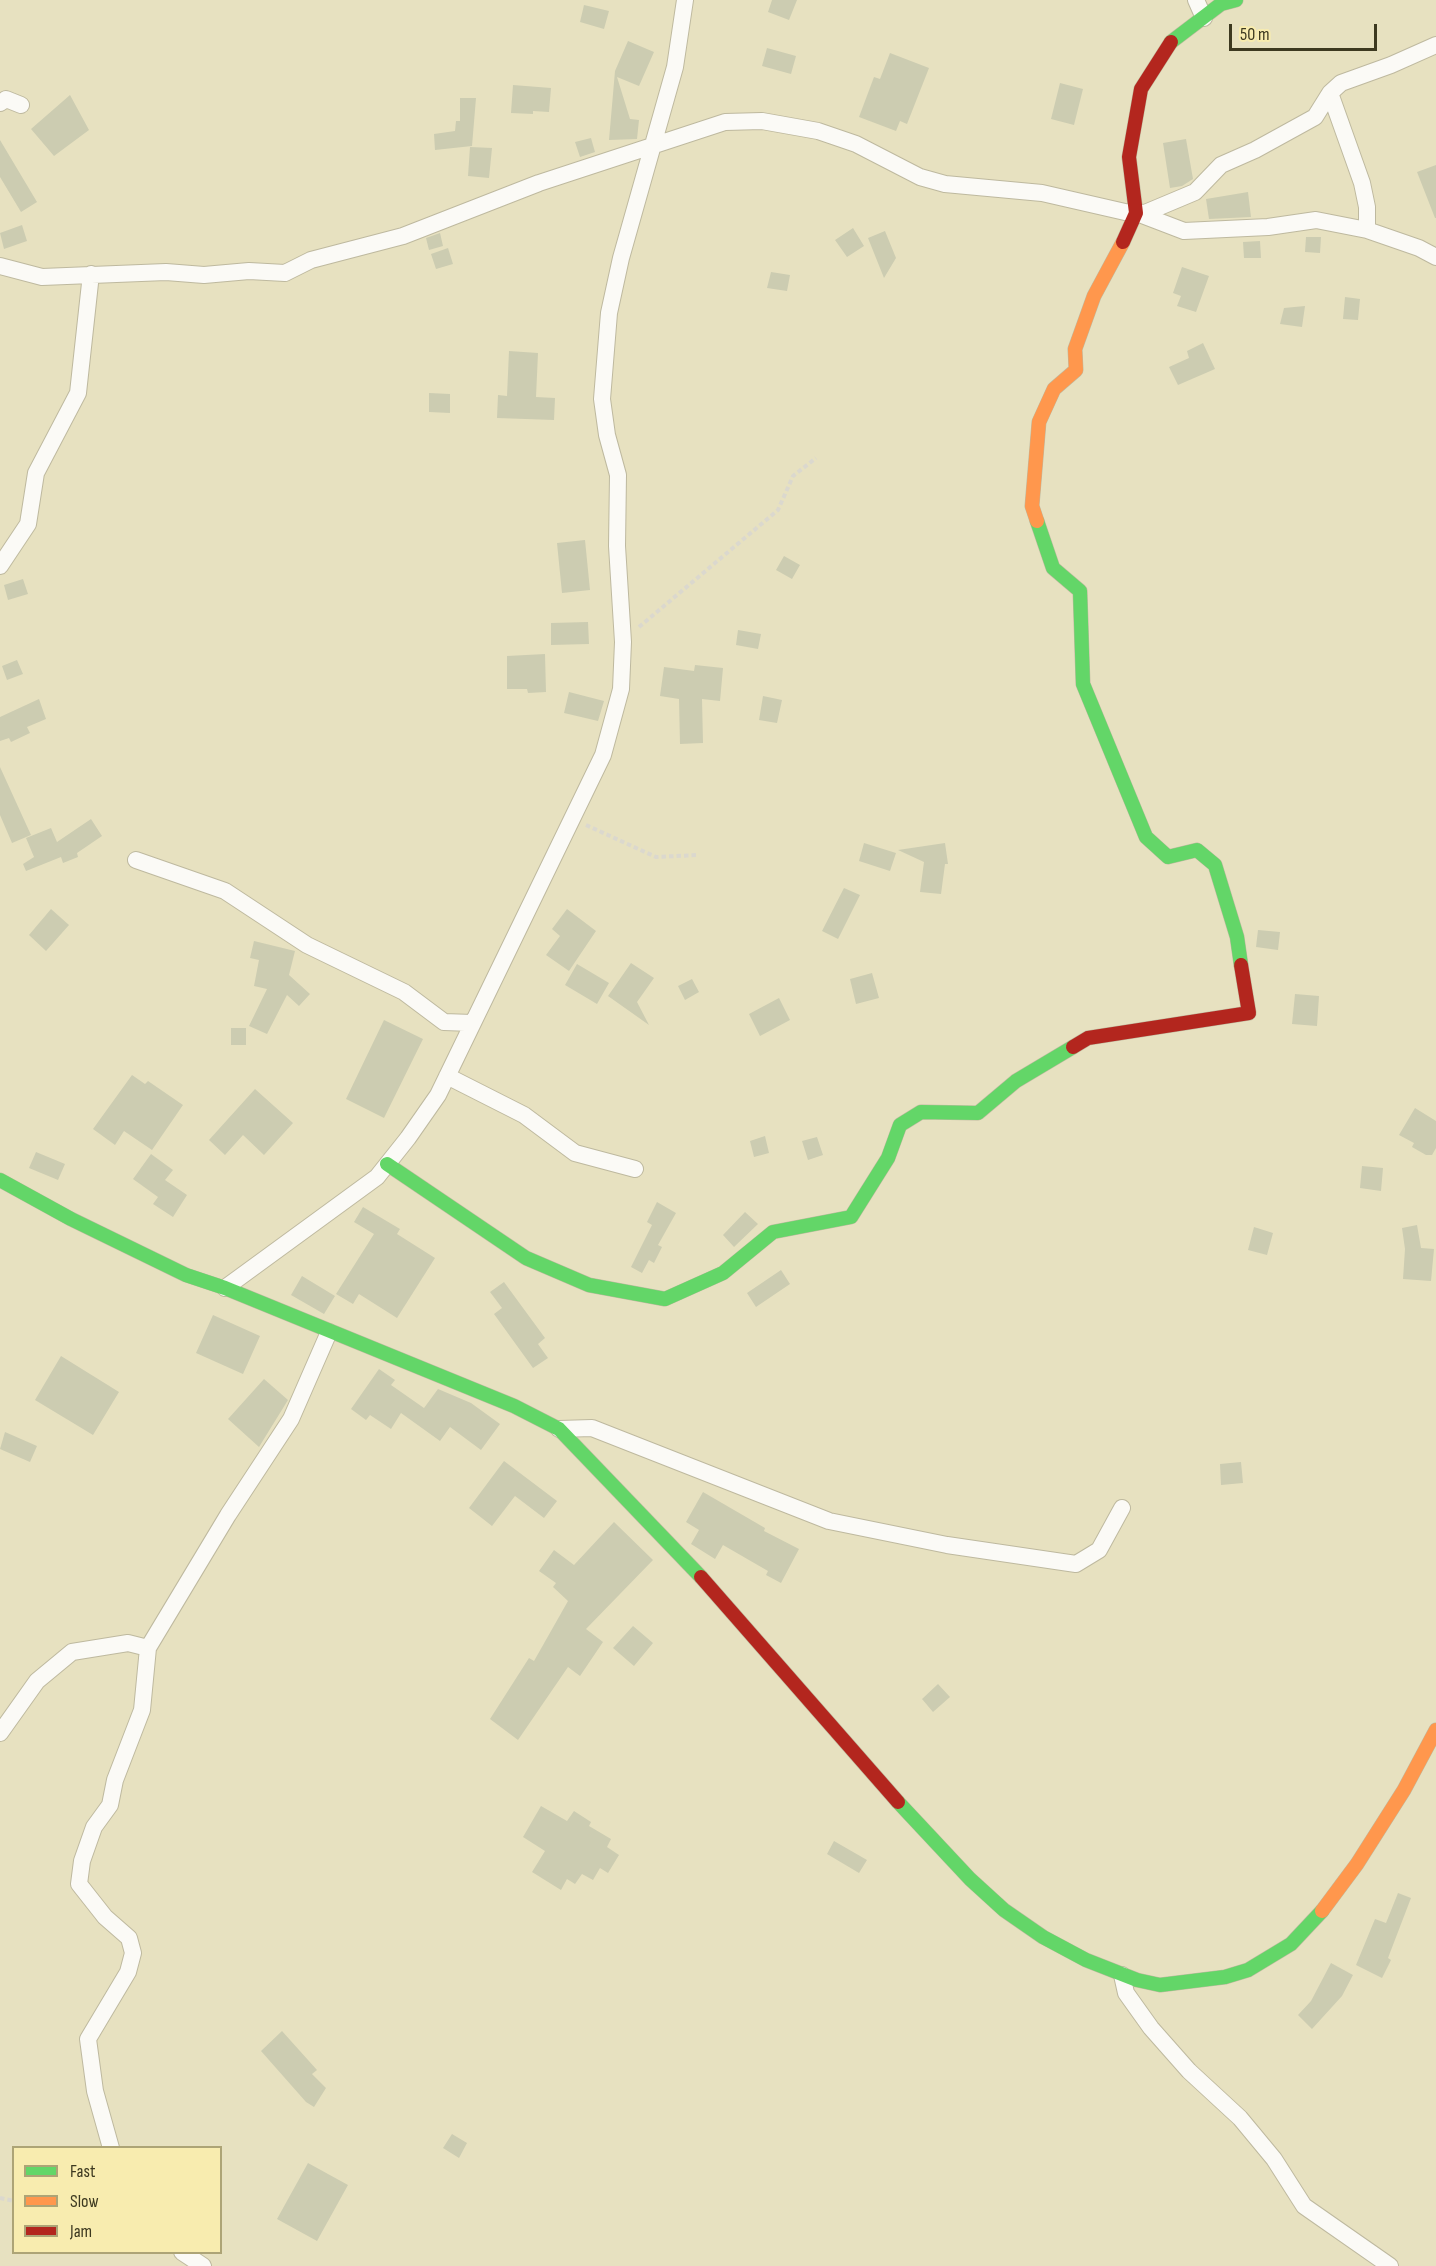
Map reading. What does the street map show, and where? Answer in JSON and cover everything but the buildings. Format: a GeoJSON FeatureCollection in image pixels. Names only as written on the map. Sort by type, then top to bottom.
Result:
{"type":"FeatureCollection","features":[{"type":"Feature","properties":{"kind":"street"},"geometry":{"type":"LineString","coordinates":[[225,1288],[377,1176],[438,1095],[603,755],[621,689],[623,642],[617,546],[618,475],[607,435],[602,399],[609,313],[652,144],[675,67],[686,0]]}},
{"type":"Feature","properties":{"kind":"street"},"geometry":{"type":"LineString","coordinates":[[1196,0],[1204,18]]}},
{"type":"Feature","properties":{"kind":"street"},"geometry":{"type":"LineString","coordinates":[[387,1164],[526,1258],[589,1285],[665,1299],[723,1273],[773,1232],[851,1217],[888,1158],[900,1125],[921,1112],[978,1113],[1016,1081],[1088,1038],[1249,1013],[1237,937],[1215,865],[1197,850],[1168,857],[1146,837],[1101,733],[1083,684],[1080,591],[1053,568],[1032,506],[1039,422],[1054,389],[1076,370],[1075,350],[1094,296],[1119,252],[1136,213],[1129,157],[1141,88],[1169,44],[1221,4],[1236,0]]}},
{"type":"Feature","properties":{"kind":"street"},"geometry":{"type":"LineString","coordinates":[[1136,213],[1155,210],[1195,192],[1221,165],[1255,150],[1315,117],[1321,111],[1330,93],[1341,82],[1391,65],[1436,45]]}},
{"type":"Feature","properties":{"kind":"street"},"geometry":{"type":"LineString","coordinates":[[1330,93],[1362,183],[1367,207],[1367,230]]}},
{"type":"Feature","properties":{"kind":"street"},"geometry":{"type":"LineString","coordinates":[[0,103],[6,99],[21,105]]}},
{"type":"Feature","properties":{"kind":"street"},"geometry":{"type":"LineString","coordinates":[[0,266],[42,277],[166,272],[204,275],[249,272],[285,273],[311,260],[403,236],[539,183],[652,144],[725,122],[762,121],[818,131],[856,144],[920,177],[945,184],[1042,193],[1136,213],[1184,231],[1268,227],[1316,220],[1367,230],[1419,248],[1436,257]]}},
{"type":"Feature","properties":{"kind":"street"},"geometry":{"type":"LineString","coordinates":[[0,566],[28,524],[36,473],[78,393],[91,274]]}},
{"type":"Feature","properties":{"kind":"street"},"geometry":{"type":"LineString","coordinates":[[136,860],[225,891],[307,945],[404,992],[444,1022],[472,1023]]}},
{"type":"Feature","properties":{"kind":"street"},"geometry":{"type":"LineString","coordinates":[[447,1076],[524,1115],[575,1153],[635,1169]]}},
{"type":"Feature","properties":{"kind":"street"},"geometry":{"type":"LineString","coordinates":[[0,1180],[71,1219],[186,1275],[225,1288],[514,1406],[559,1429],[675,1547],[895,1799],[969,1879],[1004,1910],[1042,1937],[1086,1960],[1122,1975],[1160,1985],[1225,1977],[1248,1970],[1291,1944],[1328,1904],[1357,1864],[1404,1790],[1436,1730]]}},
{"type":"Feature","properties":{"kind":"street"},"geometry":{"type":"LineString","coordinates":[[110,2146],[95,2091],[88,2039],[129,1972],[133,1953],[129,1938],[105,1917],[79,1884],[82,1861],[94,1827],[110,1805],[115,1780],[142,1710],[148,1648],[228,1515],[291,1419],[329,1332]]}},
{"type":"Feature","properties":{"kind":"street"},"geometry":{"type":"LineString","coordinates":[[559,1429],[592,1428],[829,1521],[947,1545],[1076,1564],[1099,1550],[1122,1508]]}},
{"type":"Feature","properties":{"kind":"street"},"geometry":{"type":"LineString","coordinates":[[0,1733],[37,1681],[72,1652],[128,1643],[148,1648]]}},
{"type":"Feature","properties":{"kind":"street"},"geometry":{"type":"LineString","coordinates":[[1122,1975],[1126,1993],[1151,2028],[1189,2071],[1239,2118],[1274,2158],[1304,2206],[1390,2266]]}},
{"type":"Feature","properties":{"kind":"street"},"geometry":{"type":"LineString","coordinates":[[184,2254],[203,2266]]}},
{"type":"Feature","properties":{"kind":"path"},"geometry":{"type":"LineString","coordinates":[[623,642],[657,610],[778,510],[793,476],[816,458]]}},
{"type":"Feature","properties":{"kind":"path"},"geometry":{"type":"LineString","coordinates":[[571,818],[656,857],[697,855]]}},
{"type":"Feature","properties":{"kind":"traffic: fast"},"geometry":{"type":"LineString","coordinates":[[1171,42],[1221,4],[1236,0]]}},
{"type":"Feature","properties":{"kind":"traffic: fast"},"geometry":{"type":"LineString","coordinates":[[1037,521],[1053,568],[1080,591],[1083,684],[1146,837],[1168,857],[1197,850],[1215,865],[1237,937],[1241,965]]}},
{"type":"Feature","properties":{"kind":"traffic: fast"},"geometry":{"type":"LineString","coordinates":[[387,1164],[526,1258],[589,1285],[665,1299],[723,1273],[773,1232],[851,1217],[888,1158],[900,1125],[921,1112],[978,1113],[1016,1081],[1073,1047]]}},
{"type":"Feature","properties":{"kind":"traffic: fast"},"geometry":{"type":"LineString","coordinates":[[0,1180],[71,1219],[186,1275],[225,1288],[514,1406],[559,1429],[701,1577]]}},
{"type":"Feature","properties":{"kind":"traffic: fast"},"geometry":{"type":"LineString","coordinates":[[898,1802],[970,1879],[1004,1910],[1043,1937],[1086,1960],[1137,1980],[1160,1985],[1225,1977],[1248,1970],[1291,1944],[1322,1911]]}},
{"type":"Feature","properties":{"kind":"traffic: slow"},"geometry":{"type":"LineString","coordinates":[[1037,521],[1032,506],[1039,422],[1054,389],[1076,370],[1075,349],[1094,296],[1123,242]]}},
{"type":"Feature","properties":{"kind":"traffic: slow"},"geometry":{"type":"LineString","coordinates":[[1322,1911],[1357,1864],[1404,1790],[1436,1730]]}},
{"type":"Feature","properties":{"kind":"traffic: jam"},"geometry":{"type":"LineString","coordinates":[[1123,242],[1136,213],[1129,157],[1141,89],[1171,42]]}},
{"type":"Feature","properties":{"kind":"traffic: jam"},"geometry":{"type":"LineString","coordinates":[[1073,1047],[1088,1038],[1249,1013],[1241,965]]}},
{"type":"Feature","properties":{"kind":"traffic: jam"},"geometry":{"type":"LineString","coordinates":[[701,1577],[898,1802]]}}]}
